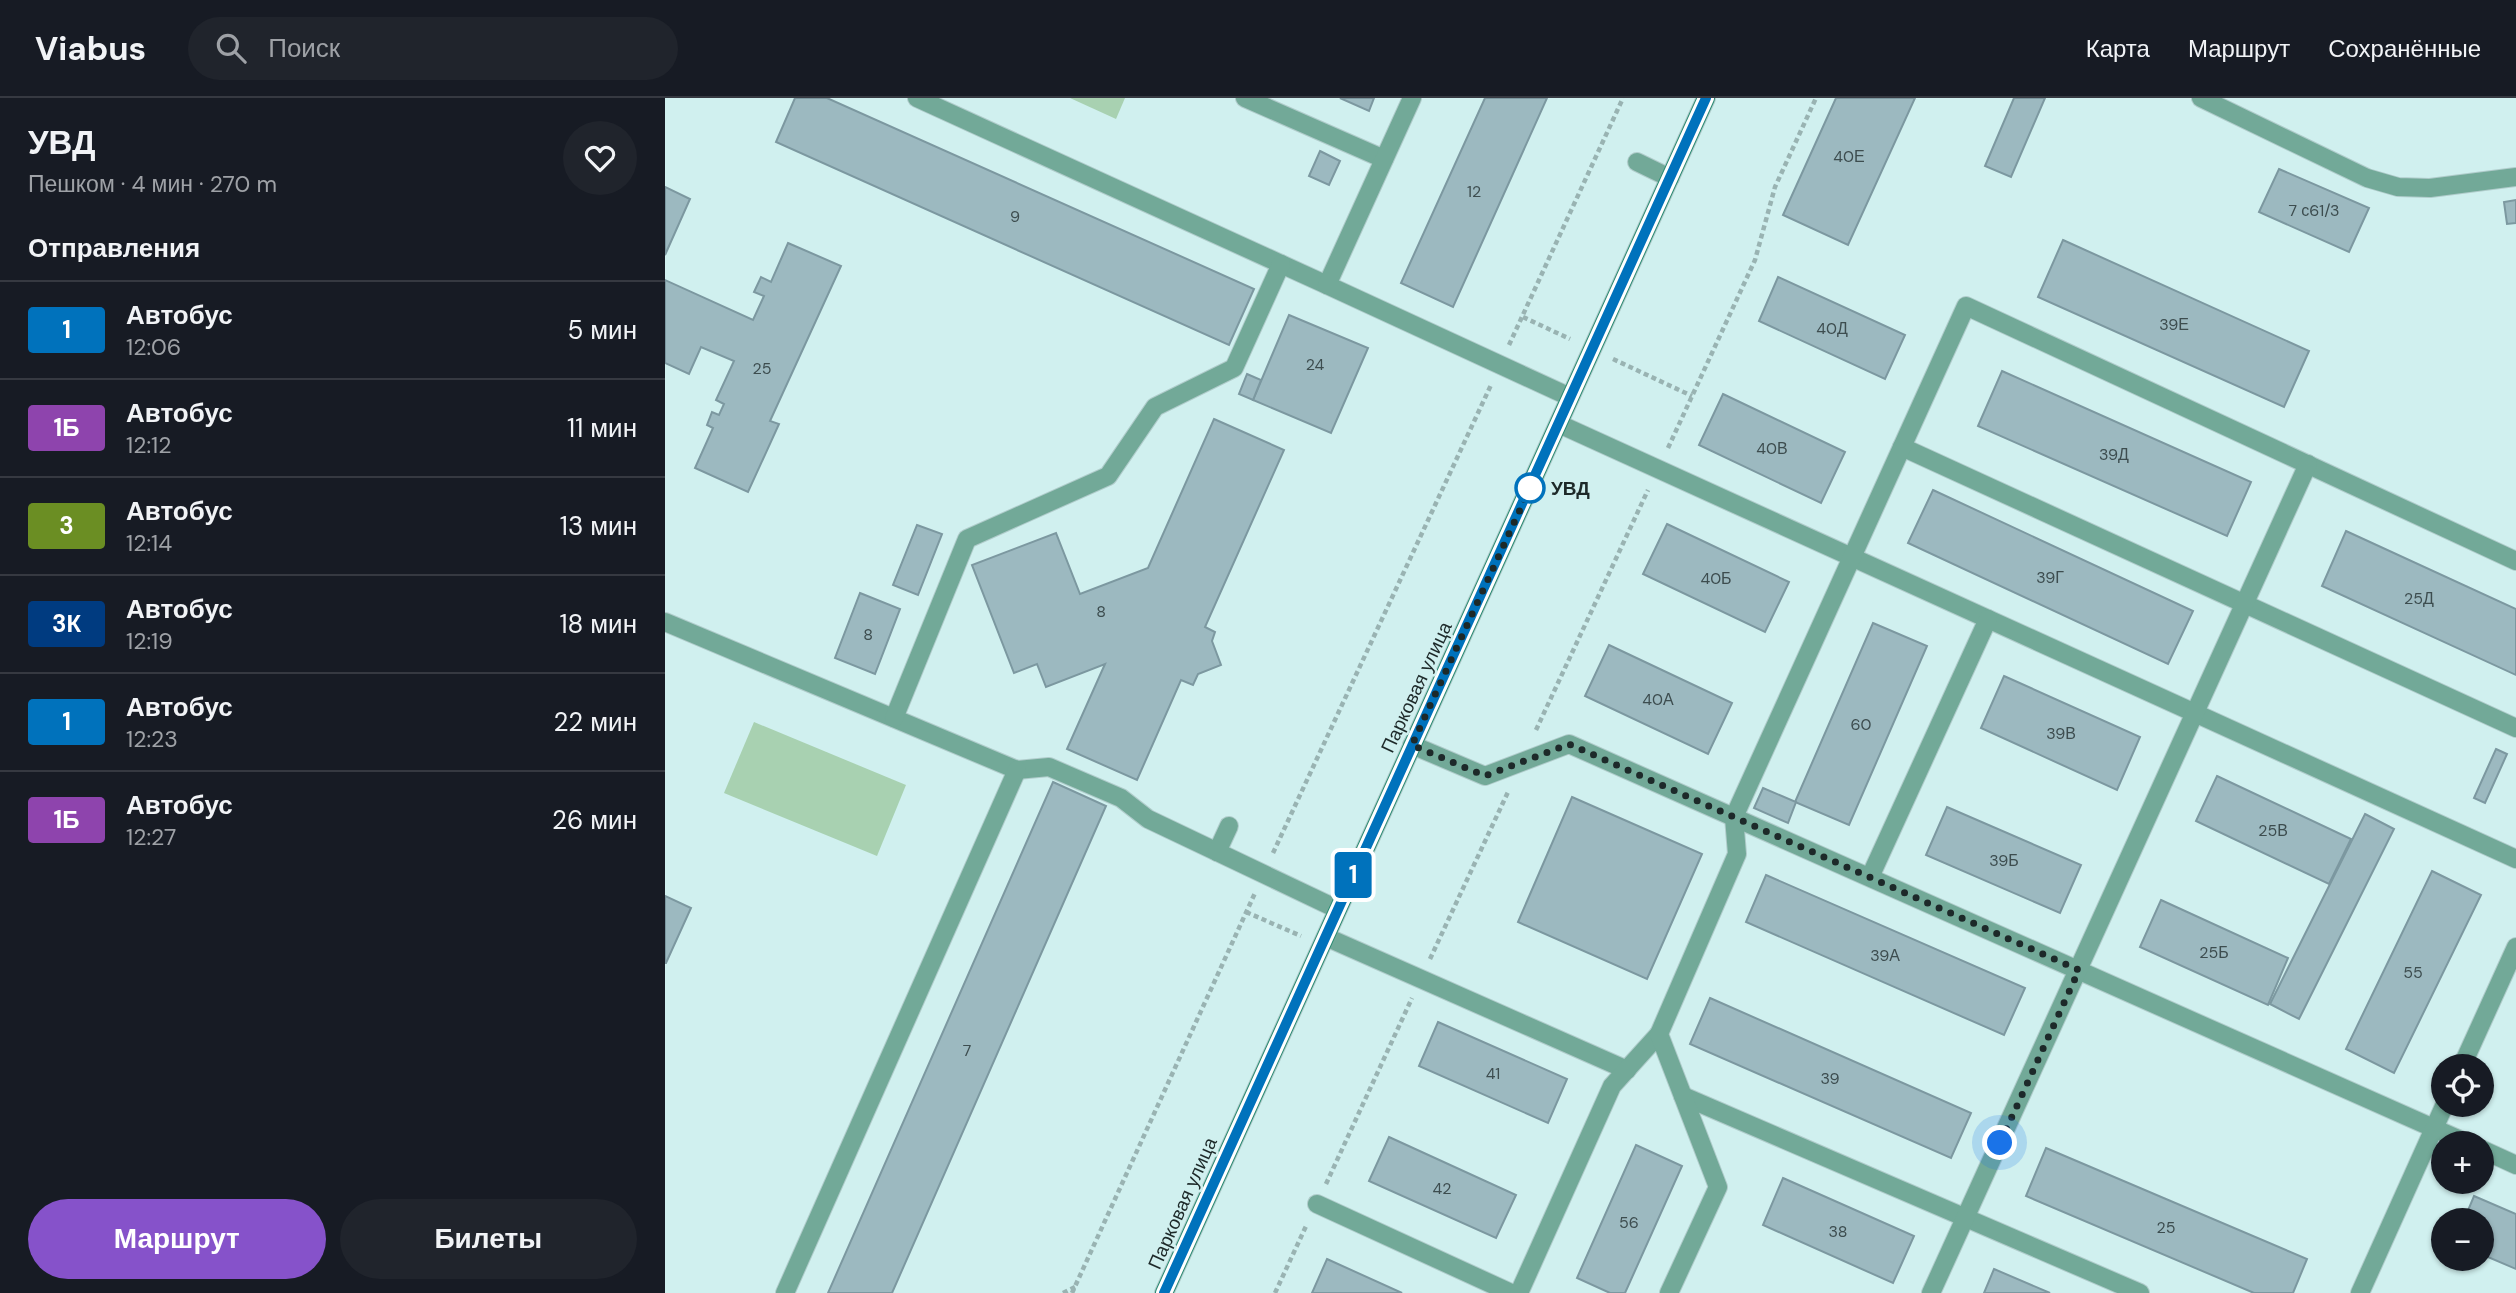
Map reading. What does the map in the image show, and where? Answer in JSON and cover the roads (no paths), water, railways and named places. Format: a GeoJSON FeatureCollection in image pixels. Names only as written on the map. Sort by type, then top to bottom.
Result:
{"type":"FeatureCollection","features":[{"type":"Feature","properties":{"kind":"main road","name":"Парковая улица"},"geometry":{"type":"LineString","coordinates":[[1164,1293],[1706,98]]}},
{"type":"Feature","properties":{"kind":"lane"},"geometry":{"type":"LineString","coordinates":[[917,98],[1327,285],[1449,346],[1500,365],[1570,397]]}},
{"type":"Feature","properties":{"kind":"lane"},"geometry":{"type":"LineString","coordinates":[[1245,98],[1384,159]]}},
{"type":"Feature","properties":{"kind":"lane"},"geometry":{"type":"LineString","coordinates":[[1327,285],[1412,98]]}},
{"type":"Feature","properties":{"kind":"lane"},"geometry":{"type":"LineString","coordinates":[[2201,98],[2367,178],[2398,187],[2430,188],[2516,177]]}},
{"type":"Feature","properties":{"kind":"lane"},"geometry":{"type":"LineString","coordinates":[[1637,162],[1670,178]]}},
{"type":"Feature","properties":{"kind":"lane"},"geometry":{"type":"LineString","coordinates":[[894,718],[967,539],[1108,476],[1155,407],[1234,368],[1281,264]]}},
{"type":"Feature","properties":{"kind":"lane"},"geometry":{"type":"LineString","coordinates":[[1519,1293],[1612,1086],[1659,1034],[1737,854],[1734,817],[1966,306],[2516,561]]}},
{"type":"Feature","properties":{"kind":"lane"},"geometry":{"type":"LineString","coordinates":[[1559,424],[2516,859]]}},
{"type":"Feature","properties":{"kind":"lane"},"geometry":{"type":"LineString","coordinates":[[1902,447],[2516,728]]}},
{"type":"Feature","properties":{"kind":"lane"},"geometry":{"type":"LineString","coordinates":[[1931,1293],[2308,464]]}},
{"type":"Feature","properties":{"kind":"lane"},"geometry":{"type":"LineString","coordinates":[[1870,877],[1988,619]]}},
{"type":"Feature","properties":{"kind":"lane"},"geometry":{"type":"LineString","coordinates":[[665,622],[1017,770],[1049,767],[1121,798],[1147,819],[1337,909]]}},
{"type":"Feature","properties":{"kind":"lane"},"geometry":{"type":"LineString","coordinates":[[1412,745],[1485,776],[1569,744],[2441,1131]]}},
{"type":"Feature","properties":{"kind":"lane"},"geometry":{"type":"LineString","coordinates":[[785,1293],[1017,770]]}},
{"type":"Feature","properties":{"kind":"lane"},"geometry":{"type":"LineString","coordinates":[[1217,852],[1229,826]]}},
{"type":"Feature","properties":{"kind":"lane"},"geometry":{"type":"LineString","coordinates":[[1326,937],[1627,1070]]}},
{"type":"Feature","properties":{"kind":"lane"},"geometry":{"type":"LineString","coordinates":[[2467,1054],[2516,947]]}},
{"type":"Feature","properties":{"kind":"lane"},"geometry":{"type":"LineString","coordinates":[[1659,1034],[1718,1187],[1669,1293]]}},
{"type":"Feature","properties":{"kind":"lane"},"geometry":{"type":"LineString","coordinates":[[1683,1096],[2140,1293]]}},
{"type":"Feature","properties":{"kind":"lane"},"geometry":{"type":"LineString","coordinates":[[2360,1293],[2439,1117]]}},
{"type":"Feature","properties":{"kind":"lane"},"geometry":{"type":"LineString","coordinates":[[2494,1155],[2516,1165]]}},
{"type":"Feature","properties":{"kind":"lane"},"geometry":{"type":"LineString","coordinates":[[1317,1204],[1511,1293]]}},
{"type":"Feature","properties":{"kind":"place","name":"УВД"},"geometry":{"type":"Point","coordinates":[1530,488]}}]}
